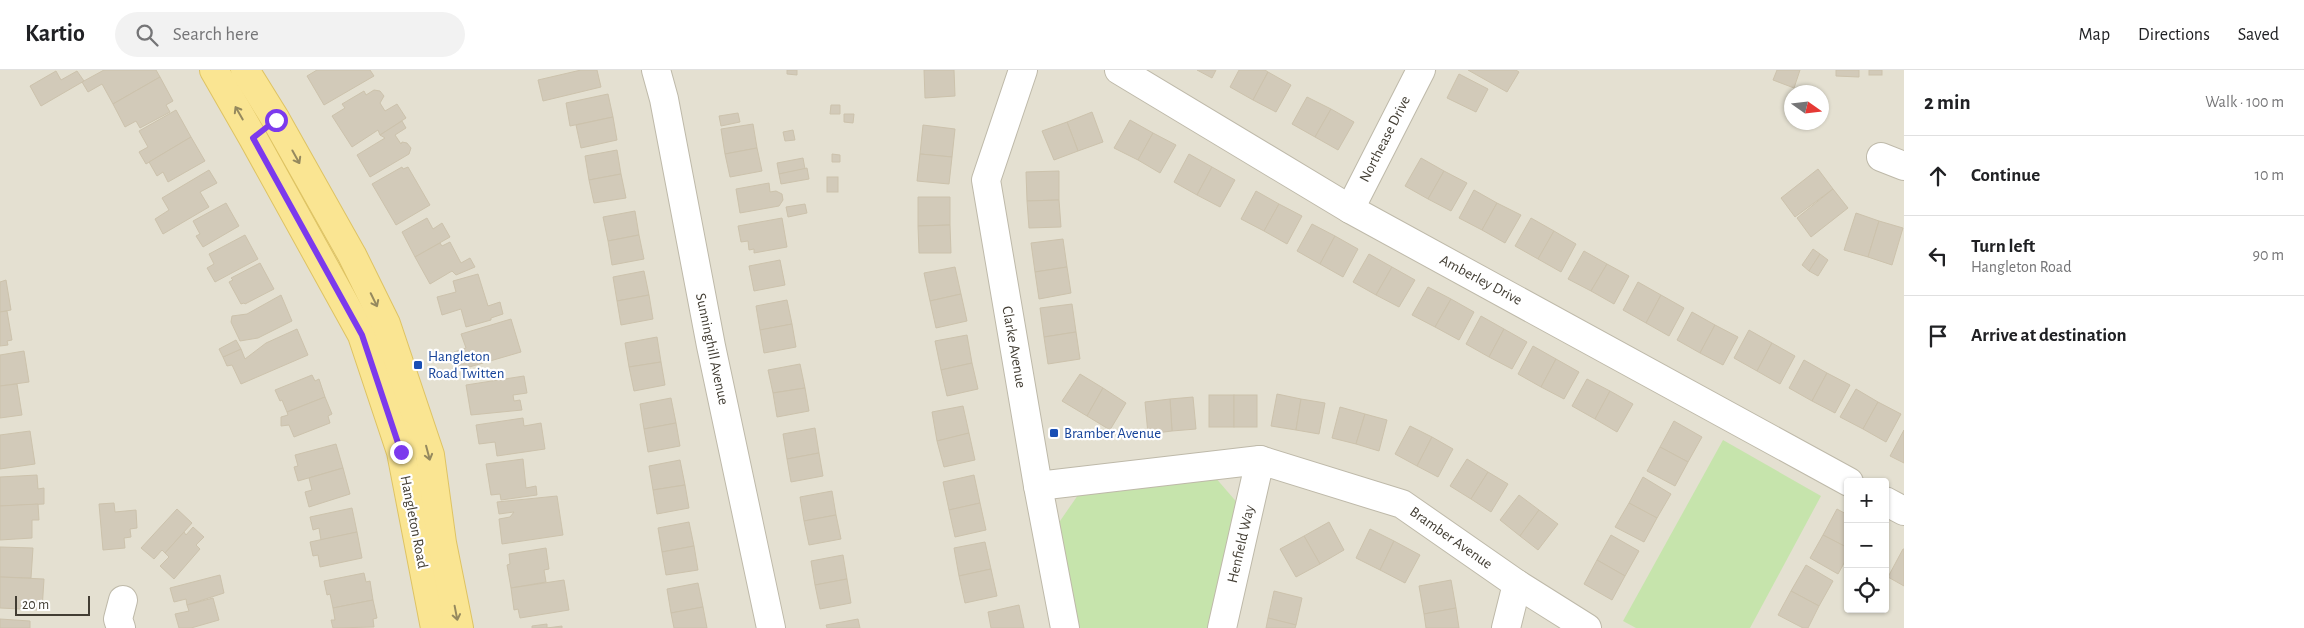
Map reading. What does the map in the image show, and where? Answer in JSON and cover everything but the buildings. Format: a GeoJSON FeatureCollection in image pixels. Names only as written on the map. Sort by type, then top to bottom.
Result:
{"type":"FeatureCollection","features":[{"type":"Feature","properties":{"kind":"main road","name":"Hangleton Road"},"geometry":{"type":"LineString","coordinates":[[214,70],[362,335],[459,628]]}},
{"type":"Feature","properties":{"kind":"main road","name":"Hangleton Road"},"geometry":{"type":"LineString","coordinates":[[245,70],[276,120],[352,255],[386,324],[430,455],[431,545],[435,628]]}},
{"type":"Feature","properties":{"kind":"main road"},"geometry":{"type":"LineString","coordinates":[[253,138],[276,120]]}},
{"type":"Feature","properties":{"kind":"street","name":"Sunninghill Avenue"},"geometry":{"type":"LineString","coordinates":[[656,70],[664,99],[711,346],[771,628]]}},
{"type":"Feature","properties":{"kind":"street","name":"Clarke Avenue"},"geometry":{"type":"LineString","coordinates":[[1023,70],[986,180],[1038,486],[1065,628]]}},
{"type":"Feature","properties":{"kind":"street","name":"Amberley Drive"},"geometry":{"type":"LineString","coordinates":[[1119,70],[1350,209],[1844,479]]}},
{"type":"Feature","properties":{"kind":"street","name":"Northease Drive"},"geometry":{"type":"LineString","coordinates":[[1350,209],[1421,70]]}},
{"type":"Feature","properties":{"kind":"street","name":"Bramber Avenue"},"geometry":{"type":"LineString","coordinates":[[1038,486],[1260,460],[1402,504],[1517,584],[1587,628]]}},
{"type":"Feature","properties":{"kind":"street","name":"Henfield Way"},"geometry":{"type":"LineString","coordinates":[[1222,628],[1260,460]]}},
{"type":"Feature","properties":{"kind":"street"},"geometry":{"type":"LineString","coordinates":[[1889,503],[1904,511]]}},
{"type":"Feature","properties":{"kind":"street"},"geometry":{"type":"LineString","coordinates":[[1506,628],[1517,584]]}},
{"type":"Feature","properties":{"kind":"street"},"geometry":{"type":"LineString","coordinates":[[121,628],[118,619],[122,600]]}},
{"type":"Feature","properties":{"kind":"shaded area"},"geometry":{"type":"Polygon","coordinates":[[[0,70],[1904,70],[1904,628],[0,628],[0,70]]]}},
{"type":"Feature","properties":{"kind":"green space"},"geometry":{"type":"Polygon","coordinates":[[[1723,440],[1821,496],[1750,628],[1636,628],[1623,621],[1723,440]]]}},
{"type":"Feature","properties":{"kind":"green space"},"geometry":{"type":"Polygon","coordinates":[[[1214,476],[1240,506],[1212,628],[1078,628],[1058,524],[1078,495],[1214,476]]]}},
{"type":"Feature","properties":{"kind":"place","name":"Hangleton Road Twitten"},"geometry":{"type":"Point","coordinates":[418,365]}},
{"type":"Feature","properties":{"kind":"place","name":"Bramber Avenue"},"geometry":{"type":"Point","coordinates":[1054,433]}},
{"type":"Feature","properties":{"kind":"route"},"geometry":{"type":"LineString","coordinates":[[276,120],[253,138],[362,335],[401,452]]}}]}
